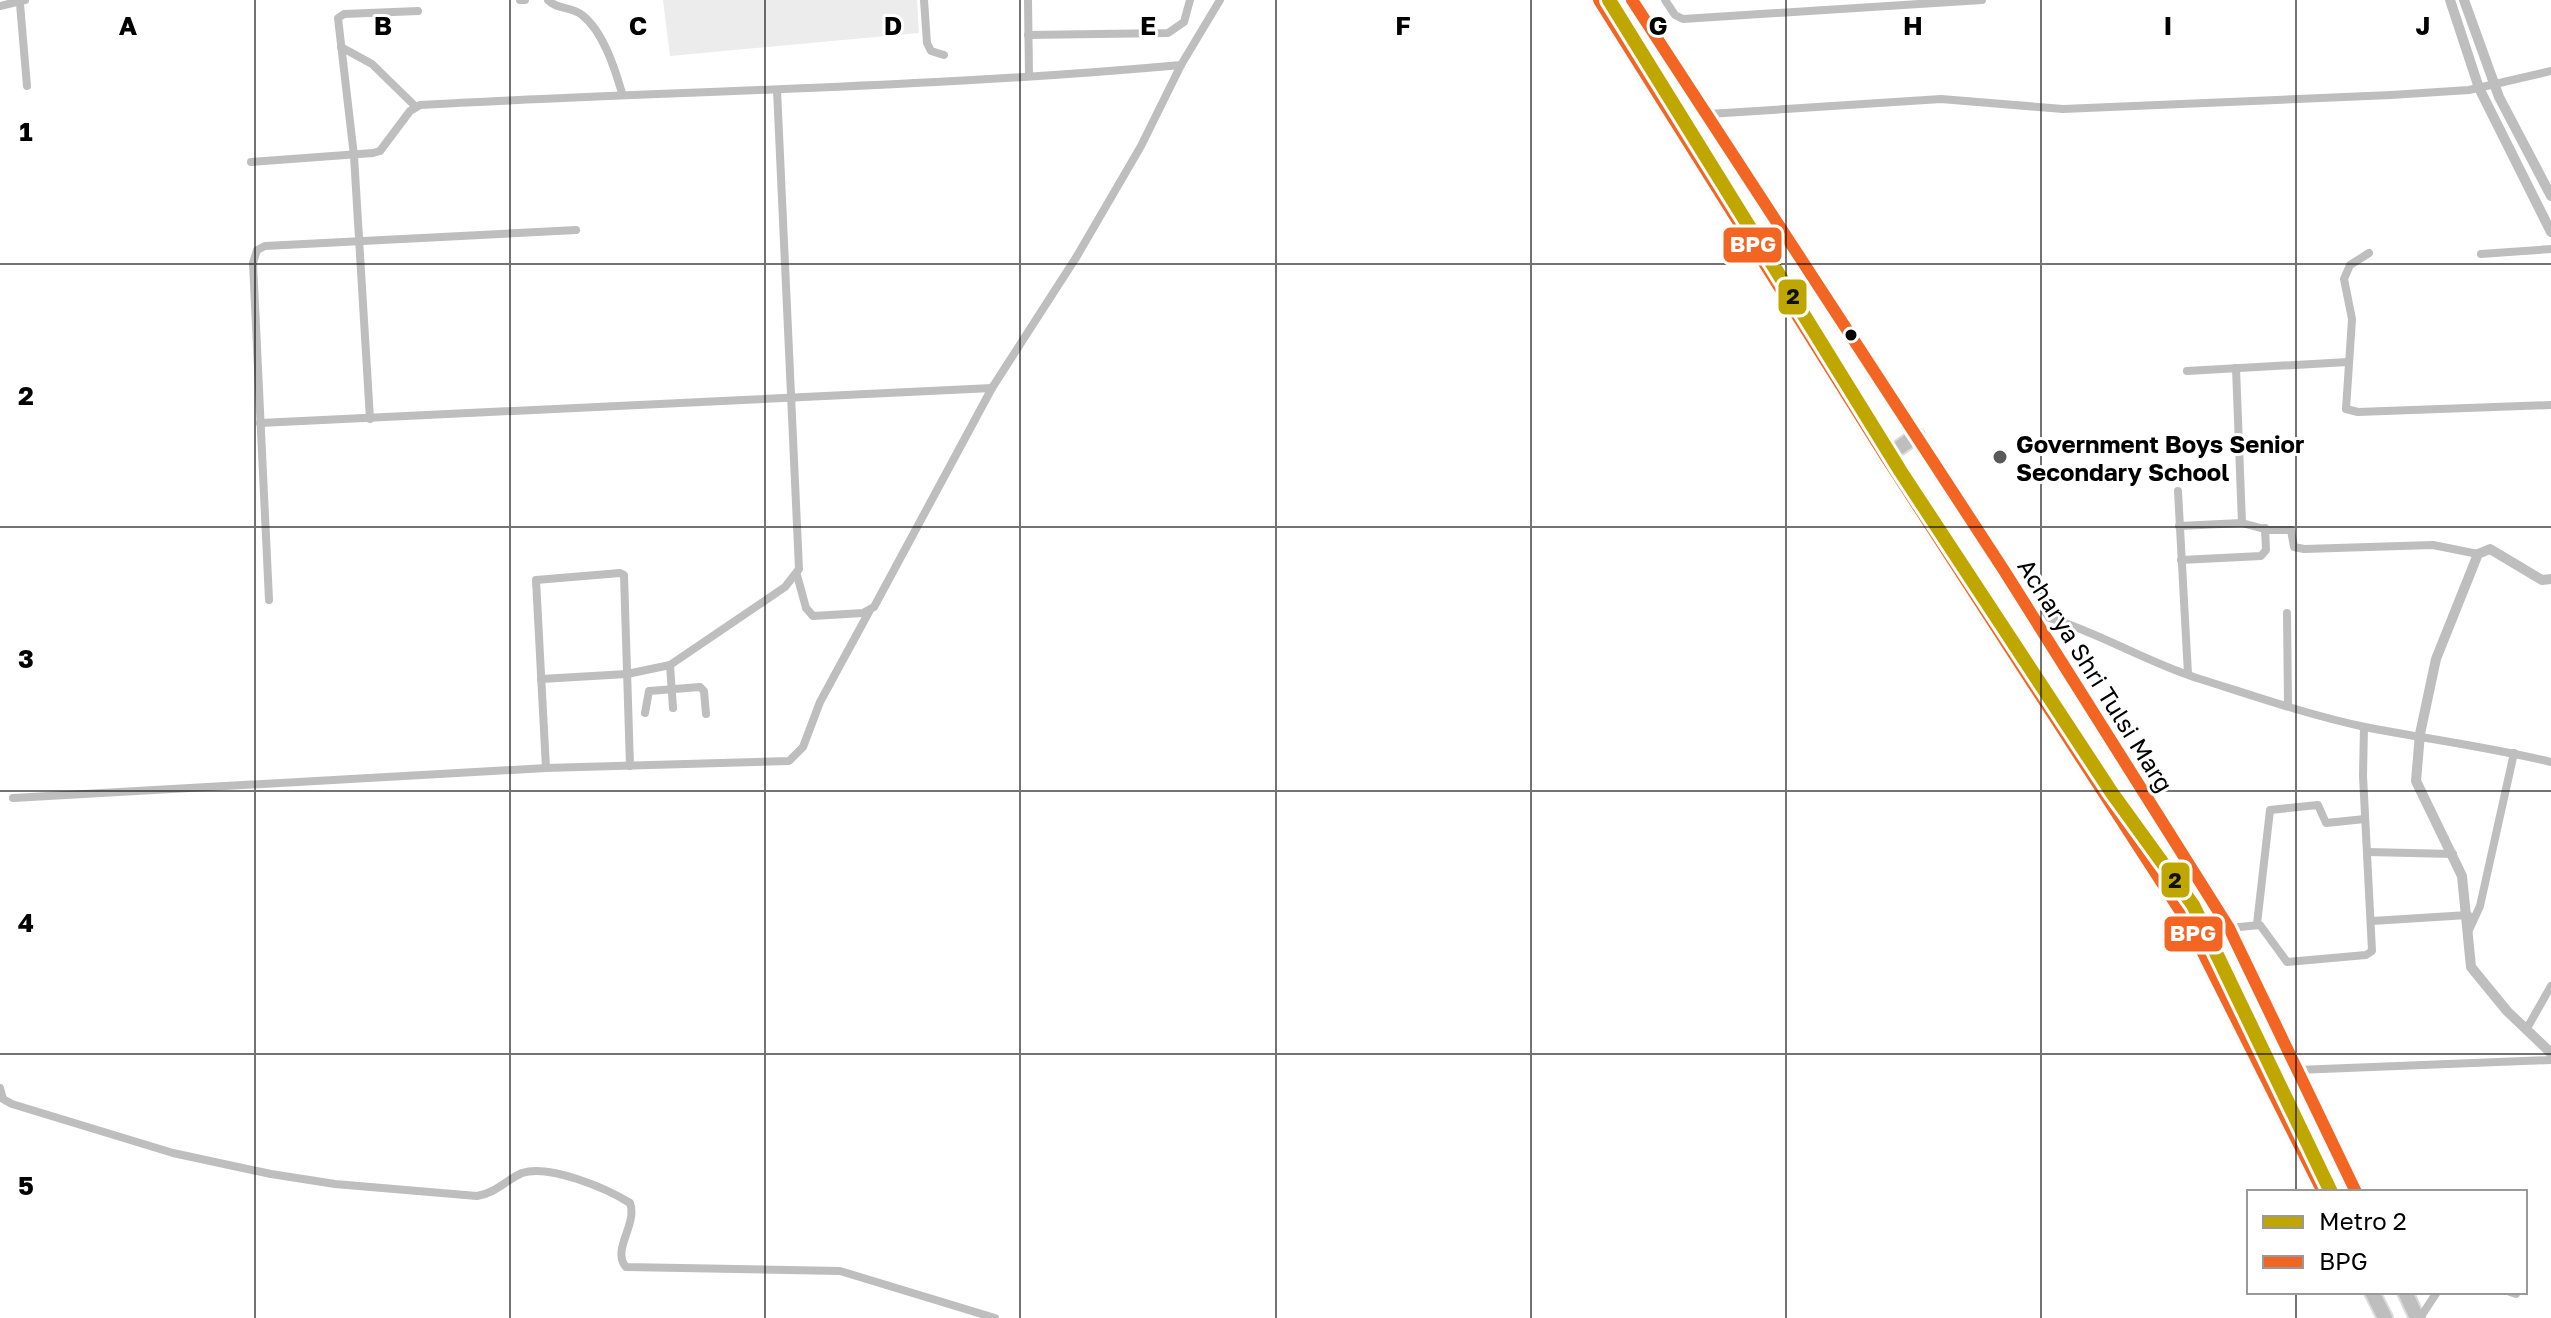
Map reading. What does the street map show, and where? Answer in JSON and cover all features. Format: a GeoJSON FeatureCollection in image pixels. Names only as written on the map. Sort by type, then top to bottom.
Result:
{"type":"FeatureCollection","features":[{"type":"Feature","properties":{"kind":"highway"},"geometry":{"type":"LineString","coordinates":[[1599,0],[1886,457],[2188,923],[2322,1190]]}},
{"type":"Feature","properties":{"kind":"highway","name":"Acharya Shri Tulsi Marg"},"geometry":{"type":"LineString","coordinates":[[1632,0],[1917,435],[2229,928],[2355,1190]]}},
{"type":"Feature","properties":{"kind":"highway"},"geometry":{"type":"LineString","coordinates":[[1886,457],[1917,435]]}},
{"type":"Feature","properties":{"kind":"highway"},"geometry":{"type":"LineString","coordinates":[[2373,1294],[2385,1318]]}},
{"type":"Feature","properties":{"kind":"highway"},"geometry":{"type":"LineString","coordinates":[[2406,1294],[2419,1318]]}},
{"type":"Feature","properties":{"kind":"street"},"geometry":{"type":"LineString","coordinates":[[548,0],[588,20],[616,72],[622,93]]}},
{"type":"Feature","properties":{"kind":"street"},"geometry":{"type":"LineString","coordinates":[[924,0],[927,43],[931,51],[944,55]]}},
{"type":"Feature","properties":{"kind":"street"},"geometry":{"type":"LineString","coordinates":[[1028,0],[1029,75]]}},
{"type":"Feature","properties":{"kind":"street"},"geometry":{"type":"LineString","coordinates":[[1028,35],[1168,33],[1184,22],[1190,0]]}},
{"type":"Feature","properties":{"kind":"street"},"geometry":{"type":"LineString","coordinates":[[13,798],[546,768],[795,758],[870,610],[992,388],[1103,211],[1181,65],[1220,0]]}},
{"type":"Feature","properties":{"kind":"street"},"geometry":{"type":"LineString","coordinates":[[1665,0],[1675,15],[1683,19],[1982,0]]}},
{"type":"Feature","properties":{"kind":"street"},"geometry":{"type":"LineString","coordinates":[[2450,0],[2479,88],[2551,232]]}},
{"type":"Feature","properties":{"kind":"street"},"geometry":{"type":"LineString","coordinates":[[2464,0],[2493,84],[2551,196]]}},
{"type":"Feature","properties":{"kind":"street"},"geometry":{"type":"LineString","coordinates":[[0,6],[23,2],[27,86]]}},
{"type":"Feature","properties":{"kind":"street"},"geometry":{"type":"LineString","coordinates":[[370,419],[354,156],[338,22],[340,15],[418,11]]}},
{"type":"Feature","properties":{"kind":"street"},"geometry":{"type":"LineString","coordinates":[[341,47],[372,64],[415,106],[622,93],[777,90],[1181,65]]}},
{"type":"Feature","properties":{"kind":"street"},"geometry":{"type":"LineString","coordinates":[[1709,114],[1941,99],[2075,109],[2479,88],[2551,71]]}},
{"type":"Feature","properties":{"kind":"street"},"geometry":{"type":"LineString","coordinates":[[777,90],[801,558],[797,575],[809,615],[817,617],[870,610]]}},
{"type":"Feature","properties":{"kind":"street"},"geometry":{"type":"LineString","coordinates":[[251,162],[354,156],[380,151],[415,106]]}},
{"type":"Feature","properties":{"kind":"street"},"geometry":{"type":"LineString","coordinates":[[269,600],[255,253],[265,246],[576,230]]}},
{"type":"Feature","properties":{"kind":"street"},"geometry":{"type":"LineString","coordinates":[[2481,254],[2551,249]]}},
{"type":"Feature","properties":{"kind":"street"},"geometry":{"type":"LineString","coordinates":[[2369,253],[2350,265],[2344,279],[2352,319],[2345,402],[2351,412],[2551,405]]}},
{"type":"Feature","properties":{"kind":"street"},"geometry":{"type":"LineString","coordinates":[[2187,371],[2348,362]]}},
{"type":"Feature","properties":{"kind":"street"},"geometry":{"type":"LineString","coordinates":[[2236,368],[2242,523]]}},
{"type":"Feature","properties":{"kind":"street"},"geometry":{"type":"LineString","coordinates":[[260,423],[791,395],[992,388]]}},
{"type":"Feature","properties":{"kind":"street"},"geometry":{"type":"LineString","coordinates":[[2178,491],[2188,674]]}},
{"type":"Feature","properties":{"kind":"street"},"geometry":{"type":"LineString","coordinates":[[2179,526],[2242,523],[2291,530],[2294,547],[2304,549],[2433,545],[2478,554],[2490,549],[2551,581]]}},
{"type":"Feature","properties":{"kind":"street"},"geometry":{"type":"LineString","coordinates":[[2181,560],[2261,556],[2266,550],[2265,528]]}},
{"type":"Feature","properties":{"kind":"street"},"geometry":{"type":"LineString","coordinates":[[2478,554],[2436,659],[2420,734],[2416,781],[2462,876],[2471,967],[2526,1030],[2551,1053]]}},
{"type":"Feature","properties":{"kind":"street"},"geometry":{"type":"LineString","coordinates":[[546,768],[535,582],[540,577],[623,574],[630,766]]}},
{"type":"Feature","properties":{"kind":"street"},"geometry":{"type":"LineString","coordinates":[[541,679],[627,674],[670,665],[785,587],[797,575]]}},
{"type":"Feature","properties":{"kind":"street"},"geometry":{"type":"LineString","coordinates":[[2029,612],[2058,619],[2188,674],[2364,727],[2420,734],[2551,762]]}},
{"type":"Feature","properties":{"kind":"street"},"geometry":{"type":"LineString","coordinates":[[2287,613],[2288,705]]}},
{"type":"Feature","properties":{"kind":"street"},"geometry":{"type":"LineString","coordinates":[[670,665],[673,708]]}},
{"type":"Feature","properties":{"kind":"street"},"geometry":{"type":"LineString","coordinates":[[645,713],[647,693],[702,688],[706,714]]}},
{"type":"Feature","properties":{"kind":"street"},"geometry":{"type":"LineString","coordinates":[[2364,727],[2365,819],[2373,948],[2369,954],[2298,962],[2283,960],[2257,924],[2270,810],[2318,805],[2326,823],[2365,819]]}},
{"type":"Feature","properties":{"kind":"street"},"geometry":{"type":"LineString","coordinates":[[2469,930],[2480,906],[2514,753]]}},
{"type":"Feature","properties":{"kind":"street"},"geometry":{"type":"LineString","coordinates":[[2368,852],[2453,854]]}},
{"type":"Feature","properties":{"kind":"street"},"geometry":{"type":"LineString","coordinates":[[2372,921],[2468,915]]}},
{"type":"Feature","properties":{"kind":"street"},"geometry":{"type":"LineString","coordinates":[[2229,928],[2257,924]]}},
{"type":"Feature","properties":{"kind":"street"},"geometry":{"type":"LineString","coordinates":[[2526,1030],[2551,986]]}},
{"type":"Feature","properties":{"kind":"street"},"geometry":{"type":"LineString","coordinates":[[2296,1071],[2551,1060]]}},
{"type":"Feature","properties":{"kind":"street"},"geometry":{"type":"LineString","coordinates":[[0,1088],[1,1100],[173,1153],[335,1184],[477,1196],[493,1192],[517,1175],[548,1170],[630,1203],[632,1218],[621,1252],[626,1267],[840,1271],[995,1318]]}},
{"type":"Feature","properties":{"kind":"street"},"geometry":{"type":"LineString","coordinates":[[2419,1318],[2436,1294]]}},
{"type":"Feature","properties":{"kind":"shaded area"},"geometry":{"type":"Polygon","coordinates":[[[663,0],[917,0],[919,33],[670,56],[663,0]]]}},
{"type":"Feature","properties":{"kind":"metro line","name":"2"},"geometry":{"type":"LineString","coordinates":[[1609,0],[1901,472],[2112,793],[2193,905],[2330,1190]]}},
{"type":"Feature","properties":{"kind":"transit line","name":"BPG"},"geometry":{"type":"LineString","coordinates":[[1599,0],[1886,457],[2188,923],[2322,1190]]}},
{"type":"Feature","properties":{"kind":"transit line","name":"BPG"},"geometry":{"type":"LineString","coordinates":[[1632,0],[2005,572],[2229,928],[2355,1190]]}},
{"type":"Feature","properties":{"kind":"place","name":"Government Boys Senior Secondary School"},"geometry":{"type":"Point","coordinates":[2000,457]}}]}
